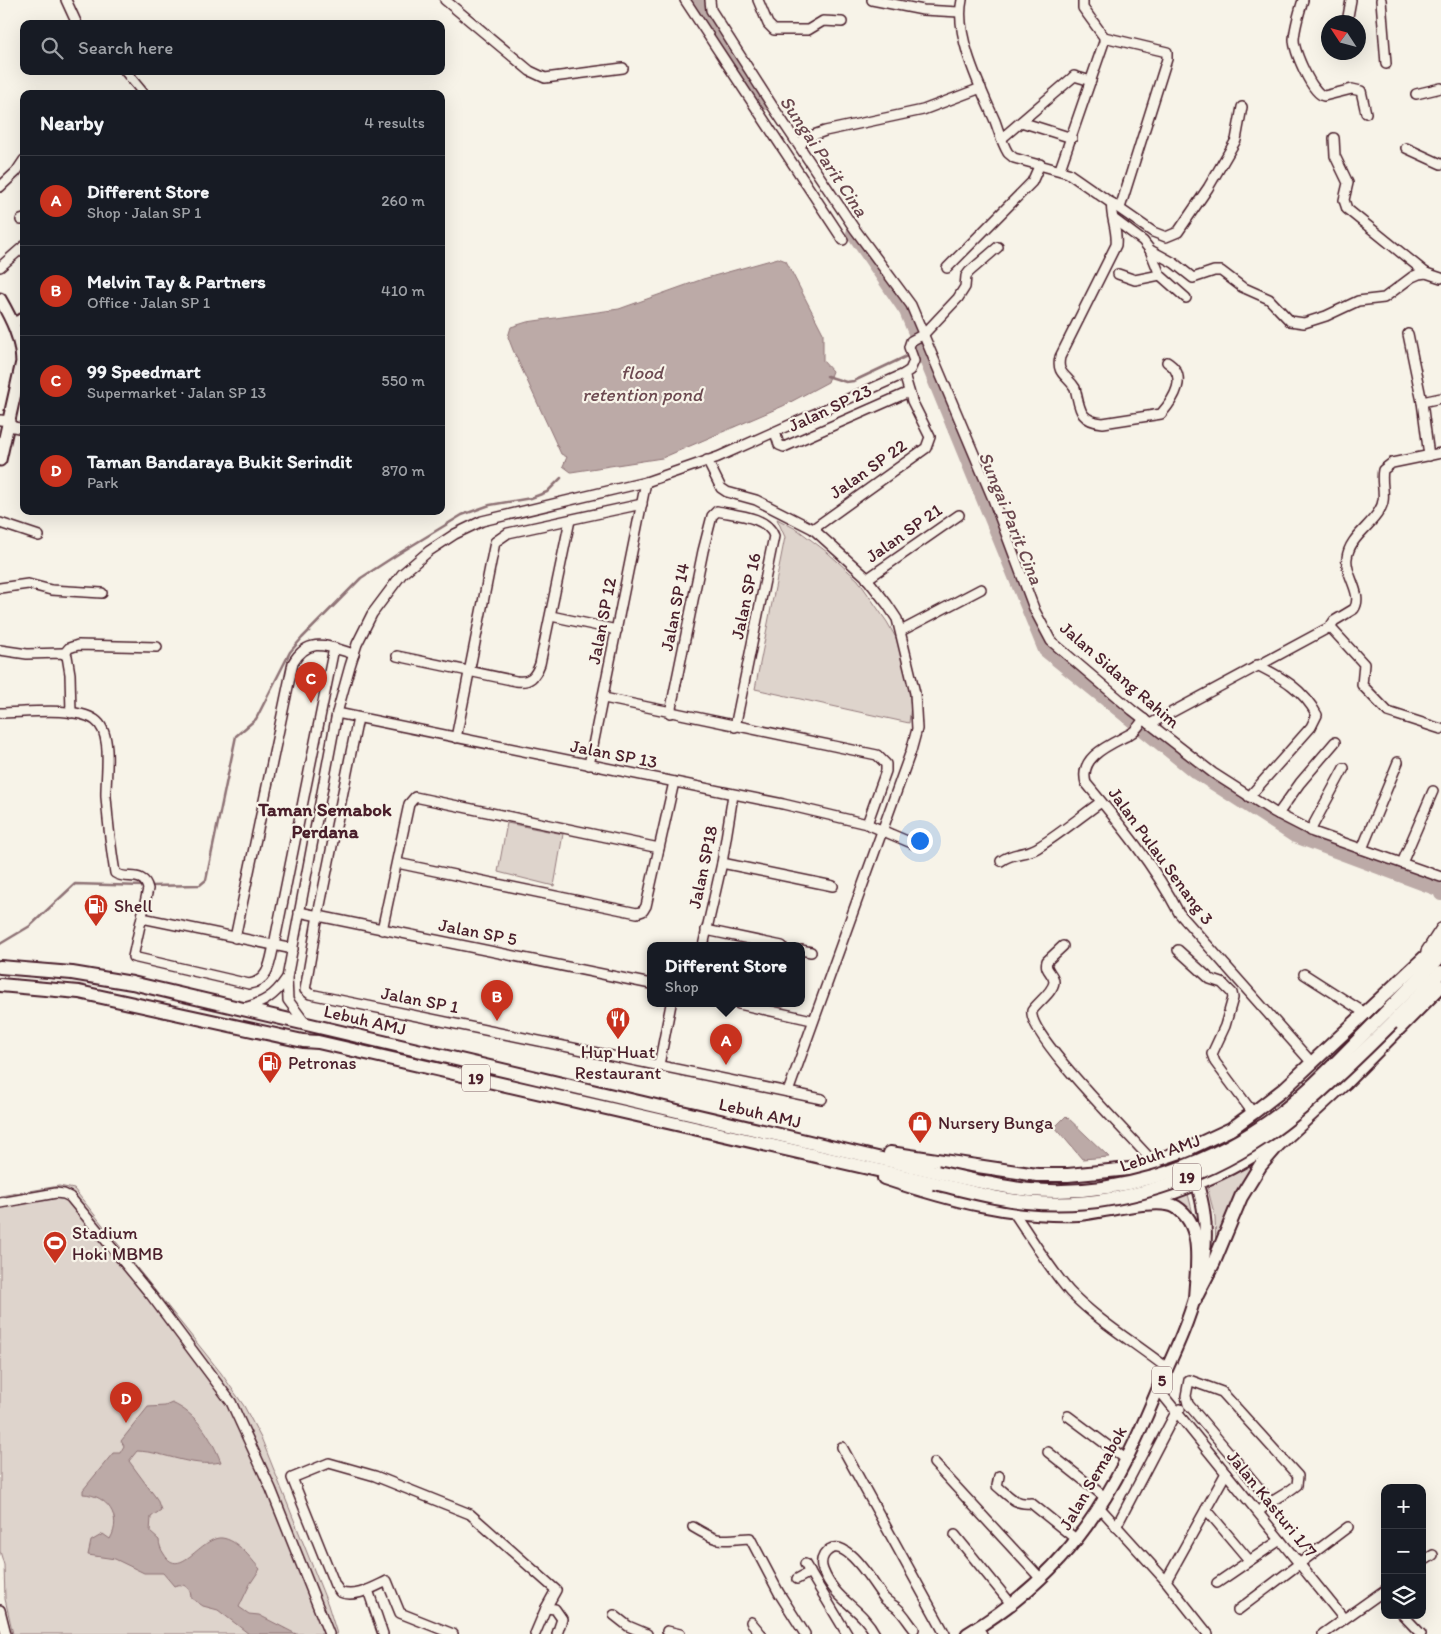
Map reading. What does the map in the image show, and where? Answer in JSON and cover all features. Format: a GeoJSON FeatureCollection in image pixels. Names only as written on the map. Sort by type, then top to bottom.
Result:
{"type":"FeatureCollection","features":[{"type":"Feature","properties":{"kind":"highway"},"geometry":{"type":"LineString","coordinates":[[1238,1164],[1220,1165],[1214,1161],[1211,1152],[1216,1140],[1253,1114],[1312,1063],[1441,942]]}},
{"type":"Feature","properties":{"kind":"highway","name":"Lebuh AMJ"},"geometry":{"type":"LineString","coordinates":[[1388,1018],[1441,956]]}},
{"type":"Feature","properties":{"kind":"highway","name":"Lebuh AMJ"},"geometry":{"type":"LineString","coordinates":[[0,967],[72,973],[132,983],[305,1023],[935,1177],[1030,1190],[1066,1191],[1132,1183],[1161,1175],[1216,1152],[1267,1122],[1294,1101],[1441,972]]}},
{"type":"Feature","properties":{"kind":"highway","name":"Lebuh AMJ"},"geometry":{"type":"LineString","coordinates":[[0,985],[79,992],[800,1145]]}},
{"type":"Feature","properties":{"kind":"highway"},"geometry":{"type":"LineString","coordinates":[[1195,1300],[1250,1180],[1278,1145],[1345,1083],[1441,986]]}},
{"type":"Feature","properties":{"kind":"highway"},"geometry":{"type":"LineString","coordinates":[[1137,1206],[1194,1185],[1238,1164],[1307,1117]]}},
{"type":"Feature","properties":{"kind":"highway"},"geometry":{"type":"LineString","coordinates":[[1129,1169],[1181,1152],[1231,1128]]}},
{"type":"Feature","properties":{"kind":"highway"},"geometry":{"type":"LineString","coordinates":[[800,1145],[1037,1175],[1068,1175],[1155,1168],[1163,1175],[1165,1188],[1161,1194],[1137,1206]]}},
{"type":"Feature","properties":{"kind":"highway"},"geometry":{"type":"LineString","coordinates":[[800,1145],[924,1192],[988,1208],[1069,1214],[1098,1213],[1169,1203],[1182,1211],[1191,1223],[1197,1246],[1195,1300]]}},
{"type":"Feature","properties":{"kind":"main road"},"geometry":{"type":"LineString","coordinates":[[0,299],[19,320]]}},
{"type":"Feature","properties":{"kind":"main road"},"geometry":{"type":"LineString","coordinates":[[0,457],[7,422],[20,392]]}},
{"type":"Feature","properties":{"kind":"main road","name":"Jalan Semabok"},"geometry":{"type":"LineString","coordinates":[[976,1632],[1012,1605],[1041,1579],[1078,1540],[1103,1503],[1127,1460],[1168,1368],[1195,1300],[1201,1242],[1194,1185],[1181,1152]]}},
{"type":"Feature","properties":{"kind":"street"},"geometry":{"type":"LineString","coordinates":[[66,0],[75,20]]}},
{"type":"Feature","properties":{"kind":"street"},"geometry":{"type":"LineString","coordinates":[[445,0],[530,71],[545,78],[623,68]]}},
{"type":"Feature","properties":{"kind":"street"},"geometry":{"type":"LineString","coordinates":[[685,0],[843,240]]}},
{"type":"Feature","properties":{"kind":"street","name":"Jalan Sidang Rahim"},"geometry":{"type":"LineString","coordinates":[[710,0],[711,10],[800,147],[854,228],[910,305],[993,499],[1041,626],[1051,641],[1143,724],[1249,797],[1310,831],[1441,877]]}},
{"type":"Feature","properties":{"kind":"street"},"geometry":{"type":"LineString","coordinates":[[758,0],[768,24],[774,30],[808,30],[823,20],[842,22]]}},
{"type":"Feature","properties":{"kind":"street"},"geometry":{"type":"LineString","coordinates":[[872,0],[923,10],[959,12]]}},
{"type":"Feature","properties":{"kind":"street"},"geometry":{"type":"LineString","coordinates":[[962,0],[959,12],[964,40],[981,88],[1008,153],[1014,158],[1060,169],[1116,205],[1153,232],[1166,237],[1178,232],[1208,188],[1236,140],[1242,107]]}},
{"type":"Feature","properties":{"kind":"street"},"geometry":{"type":"LineString","coordinates":[[1083,0],[1083,8],[1104,36],[1168,52],[1116,205],[1110,208],[1117,237],[1113,253],[1060,357],[1060,373],[1075,388],[1078,406],[1084,416],[1096,423],[1103,423],[1161,414],[1177,392],[1179,379],[1177,371],[1167,362]]}},
{"type":"Feature","properties":{"kind":"street"},"geometry":{"type":"LineString","coordinates":[[1303,0],[1294,41],[1297,54],[1314,88],[1320,95],[1324,96],[1352,89],[1361,91],[1366,113]]}},
{"type":"Feature","properties":{"kind":"street"},"geometry":{"type":"LineString","coordinates":[[1349,15],[1351,0]]}},
{"type":"Feature","properties":{"kind":"street"},"geometry":{"type":"LineString","coordinates":[[1381,0],[1386,64]]}},
{"type":"Feature","properties":{"kind":"street"},"geometry":{"type":"LineString","coordinates":[[1060,169],[1091,81],[1104,36]]}},
{"type":"Feature","properties":{"kind":"street"},"geometry":{"type":"LineString","coordinates":[[128,75],[141,90]]}},
{"type":"Feature","properties":{"kind":"street"},"geometry":{"type":"LineString","coordinates":[[1001,139],[1074,76],[1091,81]]}},
{"type":"Feature","properties":{"kind":"street"},"geometry":{"type":"LineString","coordinates":[[800,147],[805,138],[825,131],[923,110],[981,88]]}},
{"type":"Feature","properties":{"kind":"street"},"geometry":{"type":"LineString","coordinates":[[1416,94],[1441,88]]}},
{"type":"Feature","properties":{"kind":"street"},"geometry":{"type":"LineString","coordinates":[[1021,122],[1072,138]]}},
{"type":"Feature","properties":{"kind":"street"},"geometry":{"type":"LineString","coordinates":[[1334,138],[1335,156],[1348,183],[1344,200],[1347,209],[1426,273],[1441,278]]}},
{"type":"Feature","properties":{"kind":"street"},"geometry":{"type":"LineString","coordinates":[[1406,148],[1441,164]]}},
{"type":"Feature","properties":{"kind":"street"},"geometry":{"type":"LineString","coordinates":[[947,268],[1032,182],[1040,164]]}},
{"type":"Feature","properties":{"kind":"street"},"geometry":{"type":"LineString","coordinates":[[0,187],[20,166]]}},
{"type":"Feature","properties":{"kind":"street"},"geometry":{"type":"LineString","coordinates":[[1114,220],[1143,241],[1150,250],[1160,275],[1186,298]]}},
{"type":"Feature","properties":{"kind":"street"},"geometry":{"type":"LineString","coordinates":[[305,1023],[288,1000],[287,978],[338,713],[354,654],[372,614],[392,586],[415,562],[455,534],[496,517],[646,482],[728,453],[904,374],[910,370],[914,361],[909,345],[912,340],[923,335],[958,298],[965,287],[966,276],[969,272],[998,247]]}},
{"type":"Feature","properties":{"kind":"street"},"geometry":{"type":"LineString","coordinates":[[0,267],[20,250]]}},
{"type":"Feature","properties":{"kind":"street"},"geometry":{"type":"LineString","coordinates":[[1150,250],[1174,263],[1193,278],[1214,271],[1221,271],[1242,288],[1261,294],[1290,321],[1297,323],[1326,316],[1358,301],[1384,298],[1412,277],[1426,273]]}},
{"type":"Feature","properties":{"kind":"street"},"geometry":{"type":"LineString","coordinates":[[1118,274],[1135,280],[1160,275]]}},
{"type":"Feature","properties":{"kind":"street"},"geometry":{"type":"LineString","coordinates":[[1408,334],[1422,402],[1428,456]]}},
{"type":"Feature","properties":{"kind":"street","name":"Jalan SP 22"},"geometry":{"type":"LineString","coordinates":[[813,529],[926,448],[930,437],[909,392],[904,374]]}},
{"type":"Feature","properties":{"kind":"street","name":"Jalan SP 23"},"geometry":{"type":"LineString","coordinates":[[775,432],[779,445],[784,448],[909,392]]}},
{"type":"Feature","properties":{"kind":"street"},"geometry":{"type":"LineString","coordinates":[[1422,402],[1441,398]]}},
{"type":"Feature","properties":{"kind":"street"},"geometry":{"type":"LineString","coordinates":[[7,422],[20,427]]}},
{"type":"Feature","properties":{"kind":"street"},"geometry":{"type":"LineString","coordinates":[[1143,724],[1330,627],[1334,621],[1354,609],[1357,604],[1346,561],[1347,552],[1380,511],[1384,499],[1383,470],[1392,463],[1441,453]]}},
{"type":"Feature","properties":{"kind":"street"},"geometry":{"type":"LineString","coordinates":[[706,460],[721,488],[727,492],[756,500],[813,529],[867,579],[897,619],[915,693],[917,729],[788,1092]]}},
{"type":"Feature","properties":{"kind":"street","name":"Jalan SP 12"},"geometry":{"type":"LineString","coordinates":[[589,765],[646,482]]}},
{"type":"Feature","properties":{"kind":"street"},"geometry":{"type":"LineString","coordinates":[[456,738],[495,542],[508,533],[642,504]]}},
{"type":"Feature","properties":{"kind":"street","name":"Jalan SP 14"},"geometry":{"type":"LineString","coordinates":[[670,713],[703,551],[712,516],[718,510]]}},
{"type":"Feature","properties":{"kind":"street","name":"Jalan SP 16"},"geometry":{"type":"LineString","coordinates":[[718,510],[764,522],[772,530],[774,536],[736,727]]}},
{"type":"Feature","properties":{"kind":"street","name":"Jalan SP 21"},"geometry":{"type":"LineString","coordinates":[[867,579],[959,515]]}},
{"type":"Feature","properties":{"kind":"street"},"geometry":{"type":"LineString","coordinates":[[397,656],[516,681],[531,680],[540,664],[570,520]]}},
{"type":"Feature","properties":{"kind":"street"},"geometry":{"type":"LineString","coordinates":[[0,524],[39,536]]}},
{"type":"Feature","properties":{"kind":"street"},"geometry":{"type":"LineString","coordinates":[[0,588],[28,584],[52,590],[102,593]]}},
{"type":"Feature","properties":{"kind":"street"},"geometry":{"type":"LineString","coordinates":[[900,631],[981,589]]}},
{"type":"Feature","properties":{"kind":"street"},"geometry":{"type":"LineString","coordinates":[[551,616],[617,630]]}},
{"type":"Feature","properties":{"kind":"street"},"geometry":{"type":"LineString","coordinates":[[1330,627],[1364,664],[1362,685],[1384,709],[1441,729]]}},
{"type":"Feature","properties":{"kind":"street"},"geometry":{"type":"LineString","coordinates":[[235,938],[290,670],[296,657],[307,647],[318,644],[354,654]]}},
{"type":"Feature","properties":{"kind":"street"},"geometry":{"type":"LineString","coordinates":[[64,654],[69,648],[78,645],[157,647]]}},
{"type":"Feature","properties":{"kind":"street"},"geometry":{"type":"LineString","coordinates":[[0,713],[71,713],[94,720],[105,737],[106,796],[115,873],[118,876],[138,877],[147,886],[133,957],[249,984],[263,978],[268,971],[334,648]]}},
{"type":"Feature","properties":{"kind":"street"},"geometry":{"type":"LineString","coordinates":[[0,650],[64,654],[68,658],[70,674],[71,713]]}},
{"type":"Feature","properties":{"kind":"street"},"geometry":{"type":"LineString","coordinates":[[1249,797],[1311,727],[1317,716],[1294,685],[1257,665]]}},
{"type":"Feature","properties":{"kind":"street"},"geometry":{"type":"LineString","coordinates":[[604,698],[736,727],[870,752],[882,759],[886,764],[886,771],[867,824]]}},
{"type":"Feature","properties":{"kind":"street","name":"Jalan SP 13"},"geometry":{"type":"LineString","coordinates":[[338,713],[867,824],[914,844]]}},
{"type":"Feature","properties":{"kind":"street"},"geometry":{"type":"LineString","coordinates":[[318,915],[358,718]]}},
{"type":"Feature","properties":{"kind":"street","name":"Jalan Pulau Senang 3"},"geometry":{"type":"LineString","coordinates":[[1143,724],[1095,755],[1086,765],[1083,774],[1086,782],[1164,884],[1179,913],[1312,1063]]}},
{"type":"Feature","properties":{"kind":"street"},"geometry":{"type":"LineString","coordinates":[[1278,814],[1305,776],[1335,742]]}},
{"type":"Feature","properties":{"kind":"street"},"geometry":{"type":"LineString","coordinates":[[1362,849],[1398,762]]}},
{"type":"Feature","properties":{"kind":"street"},"geometry":{"type":"LineString","coordinates":[[1310,831],[1344,768]]}},
{"type":"Feature","properties":{"kind":"street"},"geometry":{"type":"LineString","coordinates":[[397,863],[637,913],[643,912],[646,906],[674,782]]}},
{"type":"Feature","properties":{"kind":"street"},"geometry":{"type":"LineString","coordinates":[[1402,863],[1433,792]]}},
{"type":"Feature","properties":{"kind":"street","name":"Jalan SP18"},"geometry":{"type":"LineString","coordinates":[[704,942],[722,863],[734,795]]}},
{"type":"Feature","properties":{"kind":"street"},"geometry":{"type":"LineString","coordinates":[[382,930],[409,804],[416,797],[659,848]]}},
{"type":"Feature","properties":{"kind":"street"},"geometry":{"type":"LineString","coordinates":[[1001,861],[1011,855],[1024,854],[1037,848],[1101,802]]}},
{"type":"Feature","properties":{"kind":"street"},"geometry":{"type":"LineString","coordinates":[[722,863],[833,886]]}},
{"type":"Feature","properties":{"kind":"street","name":"Jalan SP 5"},"geometry":{"type":"LineString","coordinates":[[299,912],[647,983]]}},
{"type":"Feature","properties":{"kind":"street","name":"Jalan SP 1"},"geometry":{"type":"LineString","coordinates":[[318,915],[305,984],[305,990],[310,994],[822,1099]]}},
{"type":"Feature","properties":{"kind":"street"},"geometry":{"type":"LineString","coordinates":[[142,918],[293,949]]}},
{"type":"Feature","properties":{"kind":"street"},"geometry":{"type":"LineString","coordinates":[[1418,963],[1441,928]]}},
{"type":"Feature","properties":{"kind":"street"},"geometry":{"type":"LineString","coordinates":[[706,930],[763,942]]}},
{"type":"Feature","properties":{"kind":"street"},"geometry":{"type":"LineString","coordinates":[[1063,946],[1047,961],[1046,970],[1054,982],[1032,1011],[1032,1022],[1053,1051],[1153,1162]]}},
{"type":"Feature","properties":{"kind":"street"},"geometry":{"type":"LineString","coordinates":[[1178,950],[1210,980],[1222,983],[1232,993],[1233,998],[1225,1026],[1212,1054],[1215,1062],[1253,1114]]}},
{"type":"Feature","properties":{"kind":"street"},"geometry":{"type":"LineString","coordinates":[[1304,974],[1365,1013]]}},
{"type":"Feature","properties":{"kind":"street"},"geometry":{"type":"LineString","coordinates":[[240,1008],[264,1002],[273,996],[287,978]]}},
{"type":"Feature","properties":{"kind":"street"},"geometry":{"type":"LineString","coordinates":[[659,1065],[670,1007]]}},
{"type":"Feature","properties":{"kind":"street"},"geometry":{"type":"LineString","coordinates":[[753,1007],[812,1020]]}},
{"type":"Feature","properties":{"kind":"street"},"geometry":{"type":"LineString","coordinates":[[0,1203],[56,1193],[70,1197],[151,1295],[231,1402],[272,1489],[329,1634]]}},
{"type":"Feature","properties":{"kind":"street"},"geometry":{"type":"LineString","coordinates":[[1012,1210],[1049,1266],[1070,1291],[1089,1308],[1168,1368]]}},
{"type":"Feature","properties":{"kind":"street"},"geometry":{"type":"LineString","coordinates":[[1113,1524],[1174,1409],[1188,1404],[1186,1396],[1189,1380],[1222,1392],[1296,1473],[1299,1479],[1297,1485],[1283,1497],[1270,1501],[1258,1512]]}},
{"type":"Feature","properties":{"kind":"street","name":"Jalan Kasturi 1/7"},"geometry":{"type":"LineString","coordinates":[[1158,1389],[1344,1619]]}},
{"type":"Feature","properties":{"kind":"street","name":"Jalan Kasturi 1/7"},"geometry":{"type":"LineString","coordinates":[[1188,1404],[1270,1501]]}},
{"type":"Feature","properties":{"kind":"street"},"geometry":{"type":"LineString","coordinates":[[1068,1416],[1127,1460]]}},
{"type":"Feature","properties":{"kind":"street"},"geometry":{"type":"LineString","coordinates":[[842,1447],[945,1634]]}},
{"type":"Feature","properties":{"kind":"street"},"geometry":{"type":"LineString","coordinates":[[1048,1452],[1103,1503],[1113,1524],[1166,1581],[1208,1634]]}},
{"type":"Feature","properties":{"kind":"street"},"geometry":{"type":"LineString","coordinates":[[453,1634],[400,1613],[387,1581],[368,1590],[349,1594],[340,1592],[292,1478],[329,1463],[375,1476],[470,1514],[556,1590],[546,1608],[536,1634]]}},
{"type":"Feature","properties":{"kind":"street"},"geometry":{"type":"LineString","coordinates":[[934,1463],[1041,1579]]}},
{"type":"Feature","properties":{"kind":"street"},"geometry":{"type":"LineString","coordinates":[[1166,1581],[1226,1473]]}},
{"type":"Feature","properties":{"kind":"street"},"geometry":{"type":"LineString","coordinates":[[999,1476],[997,1486],[1016,1503],[1031,1503],[1078,1540]]}},
{"type":"Feature","properties":{"kind":"street"},"geometry":{"type":"LineString","coordinates":[[1206,1509],[1249,1560]]}},
{"type":"Feature","properties":{"kind":"street"},"geometry":{"type":"LineString","coordinates":[[694,1527],[718,1540],[726,1542],[750,1538],[779,1593],[805,1634]]}},
{"type":"Feature","properties":{"kind":"street"},"geometry":{"type":"LineString","coordinates":[[1238,1610],[1348,1527]]}},
{"type":"Feature","properties":{"kind":"street"},"geometry":{"type":"LineString","coordinates":[[955,1535],[1012,1605]]}},
{"type":"Feature","properties":{"kind":"street"},"geometry":{"type":"LineString","coordinates":[[1217,1583],[1280,1540]]}},
{"type":"Feature","properties":{"kind":"street"},"geometry":{"type":"LineString","coordinates":[[875,1634],[864,1617],[841,1599],[828,1580],[822,1564],[823,1558],[835,1547],[842,1549],[855,1558],[884,1597],[900,1611],[914,1630]]}},
{"type":"Feature","properties":{"kind":"street"},"geometry":{"type":"LineString","coordinates":[[1426,1559],[1433,1555]]}},
{"type":"Feature","properties":{"kind":"street"},"geometry":{"type":"LineString","coordinates":[[797,1579],[807,1568],[847,1634]]}},
{"type":"Feature","properties":{"kind":"street"},"geometry":{"type":"LineString","coordinates":[[368,1590],[383,1634]]}},
{"type":"Feature","properties":{"kind":"street"},"geometry":{"type":"LineString","coordinates":[[1323,1634],[1381,1595]]}},
{"type":"Feature","properties":{"kind":"street"},"geometry":{"type":"LineString","coordinates":[[546,1608],[555,1610],[562,1618],[556,1634]]}},
{"type":"Feature","properties":{"kind":"street"},"geometry":{"type":"LineString","coordinates":[[0,1610],[6,1634]]}},
{"type":"Feature","properties":{"kind":"street"},"geometry":{"type":"LineString","coordinates":[[614,1615],[628,1626],[647,1634]]}},
{"type":"Feature","properties":{"kind":"street"},"geometry":{"type":"LineString","coordinates":[[1407,1619],[1421,1634]]}},
{"type":"Feature","properties":{"kind":"street"},"geometry":{"type":"LineString","coordinates":[[751,1622],[761,1634]]}},
{"type":"Feature","properties":{"kind":"street"},"geometry":{"type":"LineString","coordinates":[[667,1631],[680,1634]]}},
{"type":"Feature","properties":{"kind":"shaded area"},"geometry":{"type":"Polygon","coordinates":[[[777,519],[798,530],[827,552],[858,580],[887,622],[903,650],[911,706],[909,723],[755,689],[785,537],[777,519]]]}},
{"type":"Feature","properties":{"kind":"shaded area"},"geometry":{"type":"Polygon","coordinates":[[[507,823],[563,834],[554,886],[498,872],[507,823]]]}},
{"type":"Feature","properties":{"kind":"shaded area"},"geometry":{"type":"Polygon","coordinates":[[[1256,1163],[1216,1251],[1215,1217],[1207,1186],[1256,1163]]]}},
{"type":"Feature","properties":{"kind":"shaded area"},"geometry":{"type":"Polygon","coordinates":[[[59,1186],[74,1189],[221,1373],[244,1406],[262,1440],[328,1605],[337,1634],[13,1634],[5,1599],[4,1565],[0,1551],[0,1196],[59,1186]]]}},
{"type":"Feature","properties":{"kind":"shaded area"},"geometry":{"type":"Polygon","coordinates":[[[1188,1194],[1194,1218],[1171,1199],[1188,1194]]]}},
{"type":"Feature","properties":{"kind":"water","name":"flood retention pond"},"geometry":{"type":"Polygon","coordinates":[[[778,258],[786,261],[823,333],[823,361],[832,371],[828,382],[783,406],[662,458],[571,472],[563,466],[567,457],[561,454],[513,350],[508,337],[511,327],[527,322],[619,309],[703,279],[778,258]]]}},
{"type":"Feature","properties":{"kind":"water"},"geometry":{"type":"Polygon","coordinates":[[[1066,1116],[1109,1157],[1082,1159],[1055,1127],[1066,1116]]]}},
{"type":"Feature","properties":{"kind":"water"},"geometry":{"type":"Polygon","coordinates":[[[172,1403],[189,1413],[202,1427],[213,1444],[221,1462],[199,1463],[137,1451],[129,1461],[157,1499],[161,1510],[151,1517],[150,1532],[159,1540],[160,1547],[170,1561],[177,1563],[214,1539],[222,1538],[233,1542],[260,1569],[239,1607],[249,1614],[259,1615],[296,1634],[249,1634],[218,1610],[203,1606],[191,1598],[190,1591],[184,1585],[174,1586],[163,1573],[144,1573],[115,1559],[88,1555],[91,1541],[103,1534],[110,1539],[115,1523],[106,1503],[92,1495],[83,1494],[83,1490],[113,1453],[120,1453],[124,1446],[121,1441],[148,1407],[165,1406],[172,1403]]]}},
{"type":"Feature","properties":{"kind":"waterway","name":"Sungai Parit Cina"},"geometry":{"type":"LineString","coordinates":[[696,0],[766,103]]}},
{"type":"Feature","properties":{"kind":"waterway","name":"Sungai Parit Cina"},"geometry":{"type":"LineString","coordinates":[[853,233],[906,311],[1045,650],[1193,770],[1295,836],[1440,890],[1441,894]]}},
{"type":"Feature","properties":{"kind":"waterway"},"geometry":{"type":"LineString","coordinates":[[827,376],[846,382],[854,381],[909,355]]}},
{"type":"Feature","properties":{"kind":"waterway"},"geometry":{"type":"LineString","coordinates":[[149,886],[200,885],[206,880],[236,736],[256,719],[290,652],[361,578],[462,515],[490,505],[531,498],[547,492],[561,478]]}},
{"type":"Feature","properties":{"kind":"waterway"},"geometry":{"type":"LineString","coordinates":[[0,944],[30,926],[75,884],[144,886]]}},
{"type":"Feature","properties":{"kind":"place","name":"99 Speedmart"},"geometry":{"type":"Point","coordinates":[311,703]}},
{"type":"Feature","properties":{"kind":"place","name":"Shell"},"geometry":{"type":"Point","coordinates":[96,927]}},
{"type":"Feature","properties":{"kind":"place","name":"Melvin Tay & Partners"},"geometry":{"type":"Point","coordinates":[497,1021]}},
{"type":"Feature","properties":{"kind":"place","name":"Hup Huat Restaurant"},"geometry":{"type":"Point","coordinates":[618,1040]}},
{"type":"Feature","properties":{"kind":"place","name":"Different Store"},"geometry":{"type":"Point","coordinates":[726,1065]}},
{"type":"Feature","properties":{"kind":"place","name":"Petronas"},"geometry":{"type":"Point","coordinates":[270,1084]}},
{"type":"Feature","properties":{"kind":"place","name":"Nursery Bunga"},"geometry":{"type":"Point","coordinates":[920,1144]}},
{"type":"Feature","properties":{"kind":"place","name":"Stadium Hoki MBMB"},"geometry":{"type":"Point","coordinates":[55,1264]}},
{"type":"Feature","properties":{"kind":"place","name":"Taman Bandaraya Bukit Serindit"},"geometry":{"type":"Point","coordinates":[126,1423]}},
{"type":"Feature","properties":{"kind":"district","name":"Taman Semabok Perdana"},"geometry":{"type":"Point","coordinates":[325,820]}}]}
